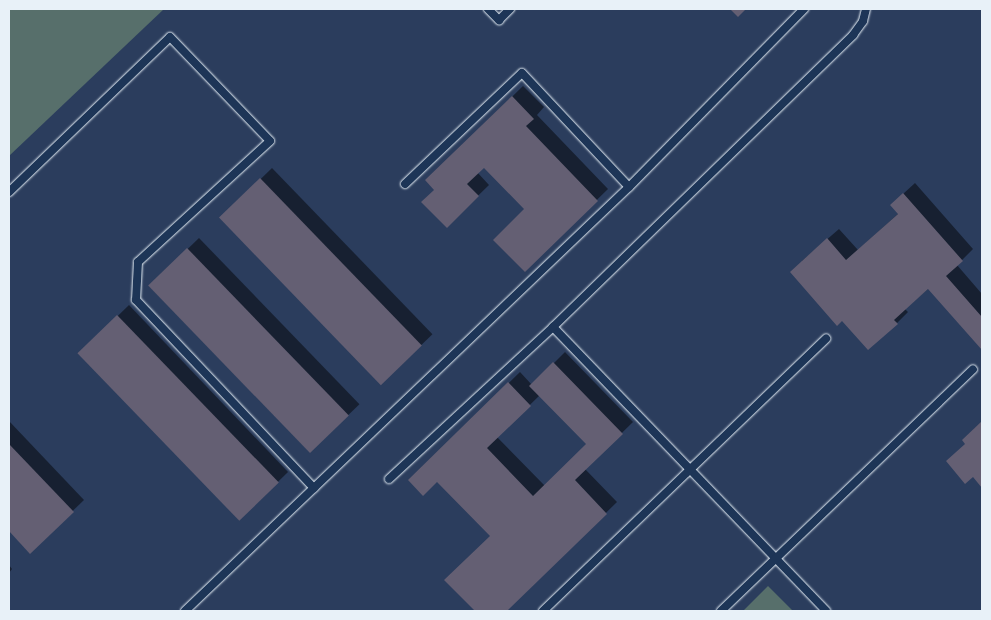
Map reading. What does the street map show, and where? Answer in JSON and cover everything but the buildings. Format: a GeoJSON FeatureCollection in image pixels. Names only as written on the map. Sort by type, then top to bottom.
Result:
{"type":"FeatureCollection","features":[{"type":"Feature","properties":{"kind":"lane"},"geometry":{"type":"LineString","coordinates":[[488,9],[499,20],[510,9]]}},
{"type":"Feature","properties":{"kind":"lane"},"geometry":{"type":"LineString","coordinates":[[185,611],[629,187],[804,9]]}},
{"type":"Feature","properties":{"kind":"lane"},"geometry":{"type":"LineString","coordinates":[[389,479],[553,327],[853,35],[863,21],[866,9]]}},
{"type":"Feature","properties":{"kind":"lane"},"geometry":{"type":"LineString","coordinates":[[9,192],[170,38],[270,141],[138,262],[136,300],[314,488]]}},
{"type":"Feature","properties":{"kind":"lane"},"geometry":{"type":"LineString","coordinates":[[405,184],[522,73],[629,187]]}},
{"type":"Feature","properties":{"kind":"lane"},"geometry":{"type":"LineString","coordinates":[[553,327],[826,611]]}},
{"type":"Feature","properties":{"kind":"lane"},"geometry":{"type":"LineString","coordinates":[[543,611],[826,339]]}},
{"type":"Feature","properties":{"kind":"lane"},"geometry":{"type":"LineString","coordinates":[[721,611],[973,368]]}},
{"type":"Feature","properties":{"kind":"green space"},"geometry":{"type":"Polygon","coordinates":[[[9,9],[164,9],[9,156],[9,9]]]}},
{"type":"Feature","properties":{"kind":"green space"},"geometry":{"type":"Polygon","coordinates":[[[768,586],[793,611],[743,611],[768,586]]]}}]}
